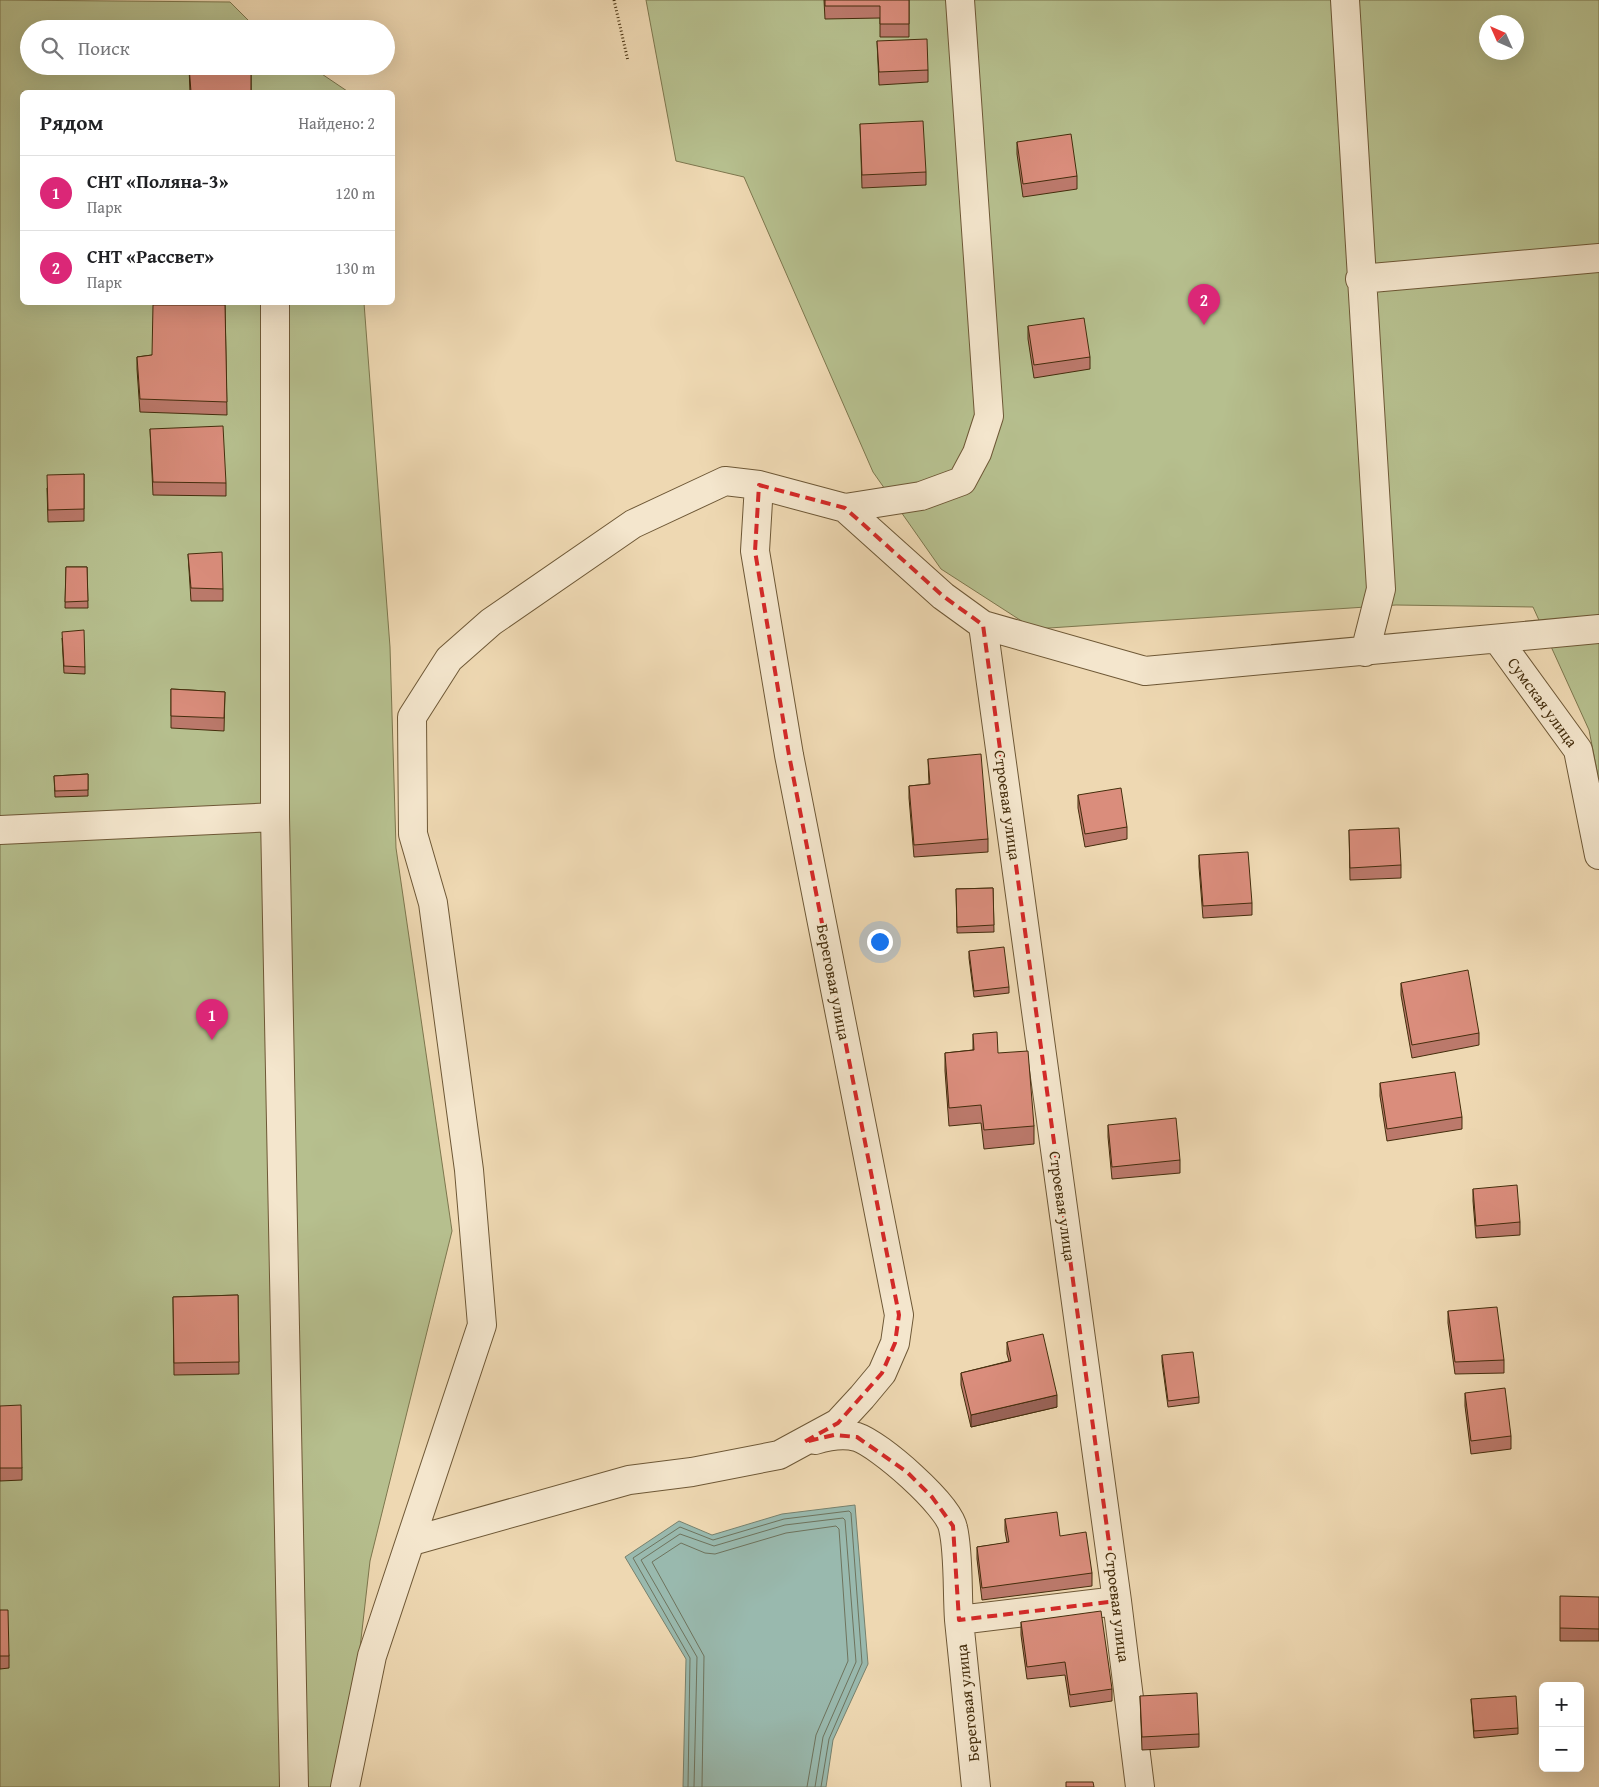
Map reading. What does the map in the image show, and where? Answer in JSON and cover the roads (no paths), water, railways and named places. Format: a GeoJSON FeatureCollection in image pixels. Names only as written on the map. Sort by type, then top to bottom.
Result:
{"type":"FeatureCollection","features":[{"type":"Feature","properties":{"kind":"street"},"geometry":{"type":"LineString","coordinates":[[345,1787],[372,1656],[412,1541],[482,1325],[469,1170],[433,904],[413,834],[412,717],[449,659],[491,622],[633,524],[725,481],[759,485],[845,508],[921,496],[962,481],[977,453],[989,416],[960,0]]}},
{"type":"Feature","properties":{"kind":"street"},"geometry":{"type":"LineString","coordinates":[[1345,0],[1360,279],[1381,590],[1365,652]]}},
{"type":"Feature","properties":{"kind":"street"},"geometry":{"type":"LineString","coordinates":[[1360,279],[1599,258]]}},
{"type":"Feature","properties":{"kind":"street"},"geometry":{"type":"LineString","coordinates":[[275,305],[275,817],[294,1787]]}},
{"type":"Feature","properties":{"kind":"street","name":"Береговая улица"},"geometry":{"type":"LineString","coordinates":[[412,1541],[629,1480],[692,1472],[779,1455],[838,1423],[882,1373],[894,1343],[899,1315],[789,755],[755,551],[759,485]]}},
{"type":"Feature","properties":{"kind":"street"},"geometry":{"type":"LineString","coordinates":[[845,508],[943,596],[983,625],[1145,671],[1498,640],[1599,629]]}},
{"type":"Feature","properties":{"kind":"street","name":"Строевая улица"},"geometry":{"type":"LineString","coordinates":[[983,625],[1117,1601],[1140,1787]]}},
{"type":"Feature","properties":{"kind":"street","name":"Сумская улица"},"geometry":{"type":"LineString","coordinates":[[1498,640],[1578,750],[1599,855]]}},
{"type":"Feature","properties":{"kind":"street"},"geometry":{"type":"LineString","coordinates":[[0,830],[275,817]]}},
{"type":"Feature","properties":{"kind":"street","name":"Береговая улица"},"geometry":{"type":"LineString","coordinates":[[804,1442],[834,1435],[857,1437],[908,1472],[932,1497],[953,1526],[959,1620],[976,1787]]}},
{"type":"Feature","properties":{"kind":"street"},"geometry":{"type":"LineString","coordinates":[[959,1620],[1117,1601]]}},
{"type":"Feature","properties":{"kind":"water"},"geometry":{"type":"Polygon","coordinates":[[[855,1505],[868,1664],[833,1740],[826,1787],[683,1787],[686,1659],[625,1557],[679,1521],[712,1535],[782,1514],[855,1505]]]}},
{"type":"Feature","properties":{"kind":"place","name":"СНТ «Рассвет»"},"geometry":{"type":"Point","coordinates":[1204,325]}},
{"type":"Feature","properties":{"kind":"place","name":"СНТ «Поляна-3»"},"geometry":{"type":"Point","coordinates":[212,1040]}}]}
